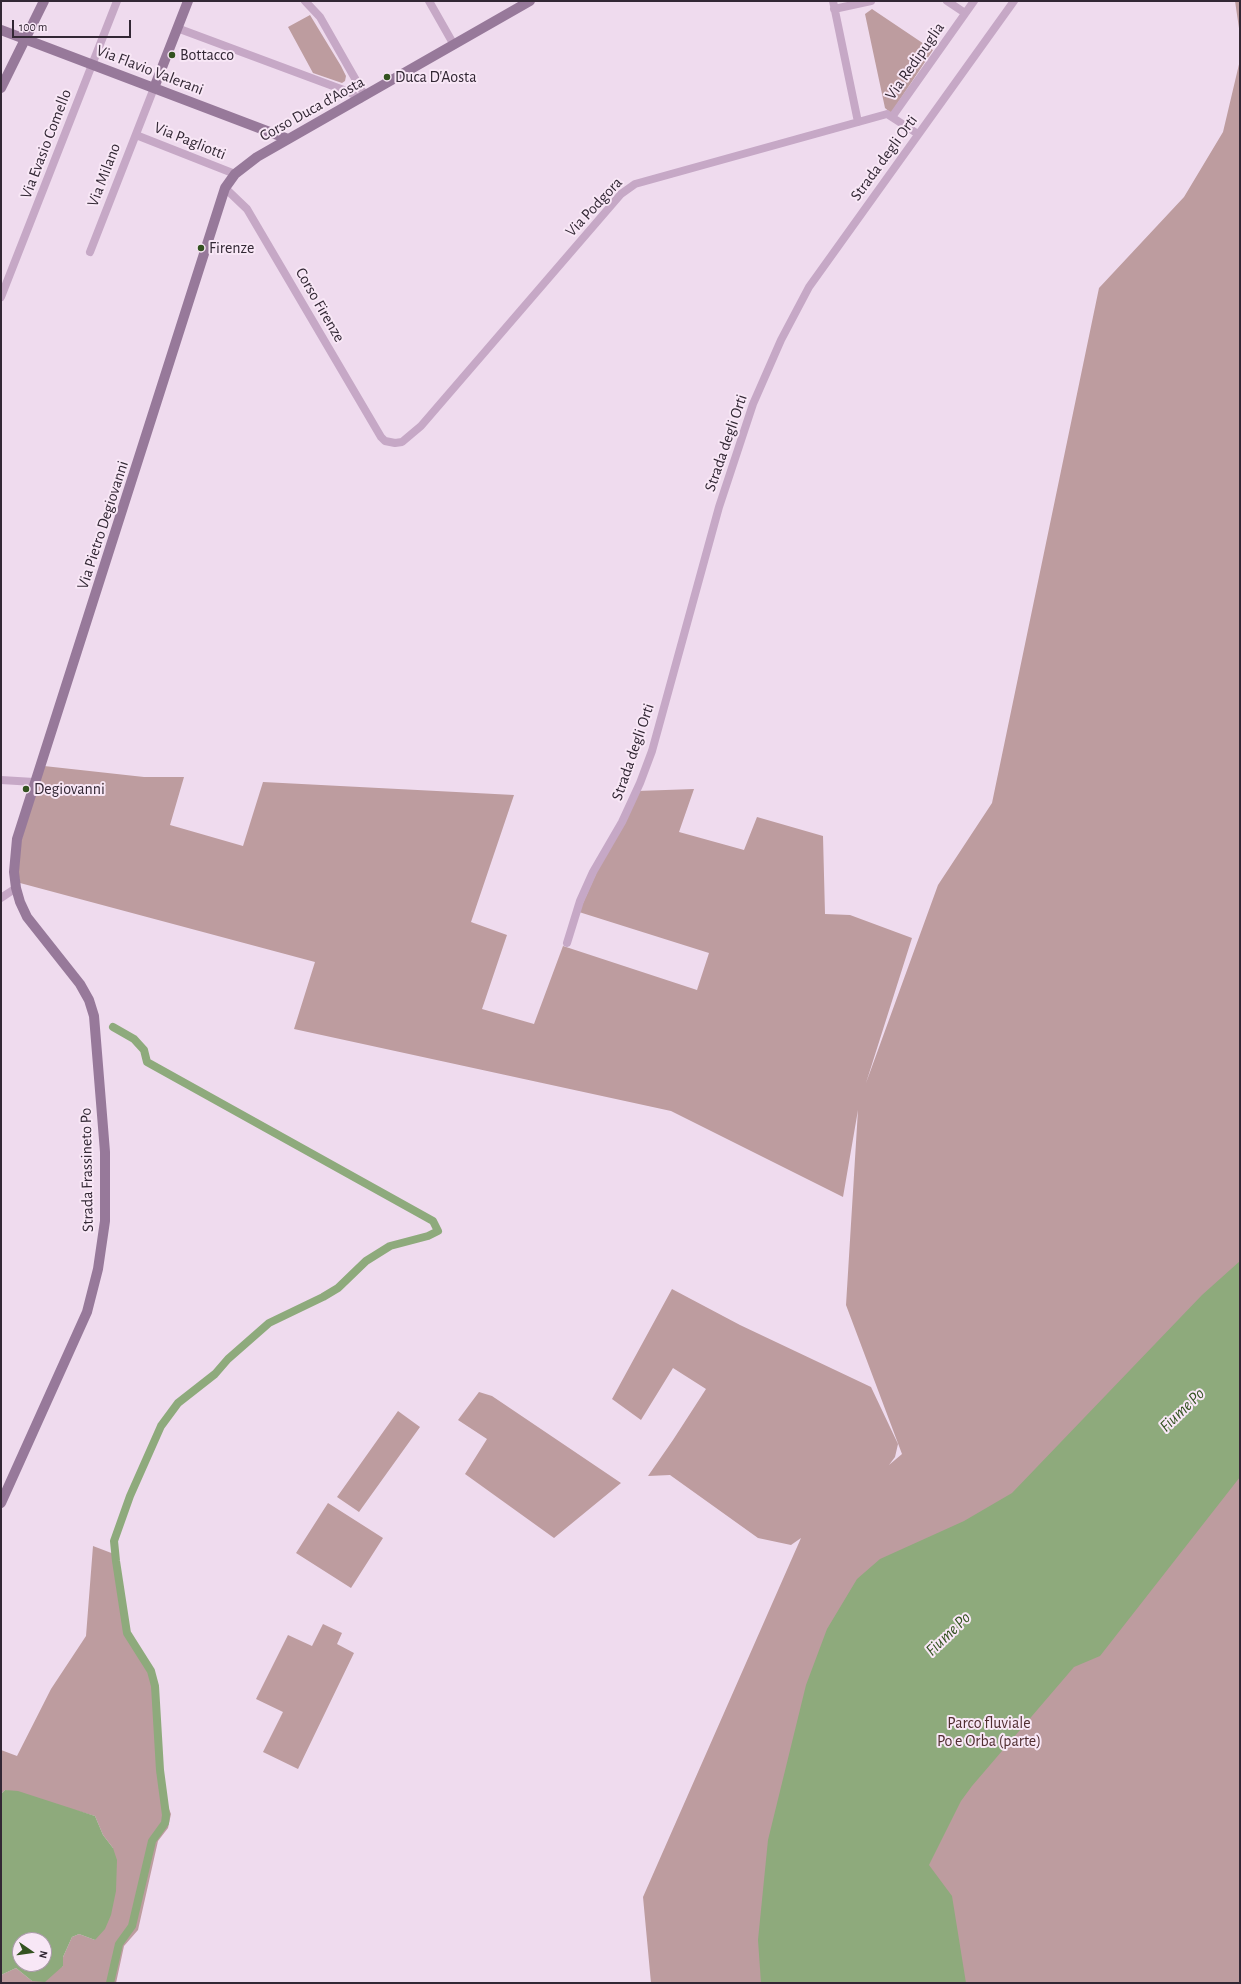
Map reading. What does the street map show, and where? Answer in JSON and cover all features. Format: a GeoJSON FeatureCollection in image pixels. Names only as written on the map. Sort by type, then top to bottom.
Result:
{"type":"FeatureCollection","features":[{"type":"Feature","properties":{"kind":"street"},"geometry":{"type":"LineString","coordinates":[[1,88],[44,1]]}},
{"type":"Feature","properties":{"kind":"street","name":"Via Evasio Comello"},"geometry":{"type":"LineString","coordinates":[[1,297],[117,1]]}},
{"type":"Feature","properties":{"kind":"street"},"geometry":{"type":"LineString","coordinates":[[154,88],[188,1]]}},
{"type":"Feature","properties":{"kind":"street"},"geometry":{"type":"LineString","coordinates":[[305,1],[320,17]]}},
{"type":"Feature","properties":{"kind":"street"},"geometry":{"type":"LineString","coordinates":[[315,1],[320,17],[363,98]]}},
{"type":"Feature","properties":{"kind":"street"},"geometry":{"type":"LineString","coordinates":[[429,1],[454,45]]}},
{"type":"Feature","properties":{"kind":"street","name":"Corso Duca d'Aosta"},"geometry":{"type":"LineString","coordinates":[[235,174],[252,160],[363,98],[530,1]]}},
{"type":"Feature","properties":{"kind":"street"},"geometry":{"type":"LineString","coordinates":[[858,122],[833,5],[871,1]]}},
{"type":"Feature","properties":{"kind":"street"},"geometry":{"type":"LineString","coordinates":[[947,1],[965,14]]}},
{"type":"Feature","properties":{"kind":"street","name":"Via Redipuglia"},"geometry":{"type":"LineString","coordinates":[[892,117],[974,1]]}},
{"type":"Feature","properties":{"kind":"street","name":"Strada degli Orti"},"geometry":{"type":"LineString","coordinates":[[567,943],[583,894],[593,872],[622,822],[640,784],[652,751],[719,507],[753,404],[793,314],[809,287],[1014,1]]}},
{"type":"Feature","properties":{"kind":"street"},"geometry":{"type":"LineString","coordinates":[[177,28],[363,98]]}},
{"type":"Feature","properties":{"kind":"street","name":"Via Flavio Valerani"},"geometry":{"type":"LineString","coordinates":[[1,30],[288,139]]}},
{"type":"Feature","properties":{"kind":"street","name":"Via Milano"},"geometry":{"type":"LineString","coordinates":[[90,252],[154,88]]}},
{"type":"Feature","properties":{"kind":"street","name":"Via Podgora"},"geometry":{"type":"LineString","coordinates":[[385,441],[395,443],[402,442],[421,426],[627,188],[643,181],[887,114],[892,117]]}},
{"type":"Feature","properties":{"kind":"street"},"geometry":{"type":"LineString","coordinates":[[892,117],[918,134]]}},
{"type":"Feature","properties":{"kind":"street","name":"Via Pagliotti"},"geometry":{"type":"LineString","coordinates":[[136,135],[235,174]]}},
{"type":"Feature","properties":{"kind":"street","name":"Via Pietro Degiovanni"},"geometry":{"type":"LineString","coordinates":[[16,888],[14,855],[17,839],[34,782],[80,645],[225,188],[235,174]]}},
{"type":"Feature","properties":{"kind":"street","name":"Corso Firenze"},"geometry":{"type":"LineString","coordinates":[[225,188],[247,209],[381,437],[385,441]]}},
{"type":"Feature","properties":{"kind":"street"},"geometry":{"type":"LineString","coordinates":[[1,780],[34,782]]}},
{"type":"Feature","properties":{"kind":"street"},"geometry":{"type":"LineString","coordinates":[[1,898],[16,888]]}},
{"type":"Feature","properties":{"kind":"street","name":"Strada Frassineto Po"},"geometry":{"type":"LineString","coordinates":[[1,1503],[87,1312],[98,1269],[105,1221],[105,1152],[94,1016],[89,1000],[80,984],[27,917],[16,888]]}},
{"type":"Feature","properties":{"kind":"green space"},"geometry":{"type":"Polygon","coordinates":[[[1235,1],[1240,1],[1240,35],[1235,1]]]}},
{"type":"Feature","properties":{"kind":"green space"},"geometry":{"type":"Polygon","coordinates":[[[872,9],[933,50],[891,113],[885,108],[865,14],[872,9]]]}},
{"type":"Feature","properties":{"kind":"green space"},"geometry":{"type":"Polygon","coordinates":[[[310,15],[346,76],[345,81],[342,83],[313,73],[288,27],[310,15]]]}},
{"type":"Feature","properties":{"kind":"green space","name":"Parco fluviale Po e Orba (parte)"},"geometry":{"type":"Polygon","coordinates":[[[1240,60],[1240,1983],[651,1983],[643,1897],[801,1538],[791,1545],[758,1538],[670,1475],[648,1476],[706,1389],[673,1368],[641,1420],[612,1399],[672,1289],[740,1325],[871,1387],[898,1444],[895,1457],[889,1465],[902,1454],[846,1305],[858,1110],[843,1197],[671,1111],[294,1029],[315,962],[20,883],[18,871],[21,841],[44,766],[144,777],[184,777],[170,825],[243,846],[263,782],[514,795],[471,922],[507,935],[482,1009],[534,1024],[563,946],[697,990],[709,953],[579,912],[610,842],[637,791],[694,789],[679,832],[744,850],[757,817],[823,836],[825,914],[850,915],[912,938],[866,1083],[938,885],[992,803],[1099,288],[1184,197],[1223,132],[1240,60]]]}},
{"type":"Feature","properties":{"kind":"green space"},"geometry":{"type":"Polygon","coordinates":[[[479,1392],[492,1396],[621,1483],[554,1538],[465,1474],[487,1439],[458,1420],[479,1392]]]}},
{"type":"Feature","properties":{"kind":"green space"},"geometry":{"type":"Polygon","coordinates":[[[398,1411],[420,1427],[359,1512],[337,1497],[398,1411]]]}},
{"type":"Feature","properties":{"kind":"green space"},"geometry":{"type":"Polygon","coordinates":[[[328,1503],[383,1538],[351,1588],[296,1553],[328,1503]]]}},
{"type":"Feature","properties":{"kind":"green space"},"geometry":{"type":"Polygon","coordinates":[[[93,1546],[114,1554],[126,1629],[137,1654],[151,1673],[157,1705],[159,1762],[163,1794],[171,1814],[168,1828],[158,1841],[138,1930],[124,1946],[116,1983],[1,1983],[1,1975],[12,1970],[12,1972],[21,1972],[32,1981],[63,1966],[63,1957],[72,1937],[79,1934],[95,1940],[113,1848],[103,1835],[95,1816],[5,1790],[1,1794],[1,1750],[17,1756],[51,1689],[86,1636],[93,1546]]]}},
{"type":"Feature","properties":{"kind":"green space"},"geometry":{"type":"Polygon","coordinates":[[[323,1624],[342,1633],[337,1644],[354,1653],[298,1769],[263,1752],[283,1712],[256,1699],[288,1635],[312,1646],[323,1624]]]}},
{"type":"Feature","properties":{"kind":"water","name":"Fiume Po"},"geometry":{"type":"Polygon","coordinates":[[[1240,1261],[1240,1477],[1100,1656],[1074,1667],[972,1786],[961,1801],[929,1865],[952,1896],[966,1983],[761,1983],[758,1940],[768,1840],[806,1685],[827,1629],[857,1579],[880,1559],[964,1521],[1012,1493],[1202,1295],[1240,1261]]]}},
{"type":"Feature","properties":{"kind":"water"},"geometry":{"type":"Polygon","coordinates":[[[5,1790],[18,1791],[95,1816],[103,1835],[113,1848],[117,1860],[116,1891],[111,1915],[105,1929],[95,1940],[79,1934],[72,1937],[63,1957],[63,1966],[45,1982],[32,1981],[21,1972],[52,1972],[52,1932],[12,1932],[12,1970],[1,1975],[1,1794],[5,1790]]]}},
{"type":"Feature","properties":{"kind":"waterway"},"geometry":{"type":"LineString","coordinates":[[110,1983],[119,1944],[132,1926],[152,1841],[165,1823],[166,1815],[160,1770],[155,1686],[151,1671],[127,1633],[116,1561],[114,1541],[130,1496],[161,1426],[178,1403],[215,1374],[228,1359],[269,1323],[323,1297],[338,1288],[366,1261],[390,1246],[428,1236],[438,1231],[433,1221],[147,1062],[144,1050],[134,1039],[113,1027]]}},
{"type":"Feature","properties":{"kind":"place","name":"Bottacco"},"geometry":{"type":"Point","coordinates":[172,55]}},
{"type":"Feature","properties":{"kind":"place","name":"Duca D'Aosta"},"geometry":{"type":"Point","coordinates":[387,77]}},
{"type":"Feature","properties":{"kind":"place","name":"Firenze"},"geometry":{"type":"Point","coordinates":[201,248]}},
{"type":"Feature","properties":{"kind":"place","name":"Degiovanni"},"geometry":{"type":"Point","coordinates":[26,789]}}]}
